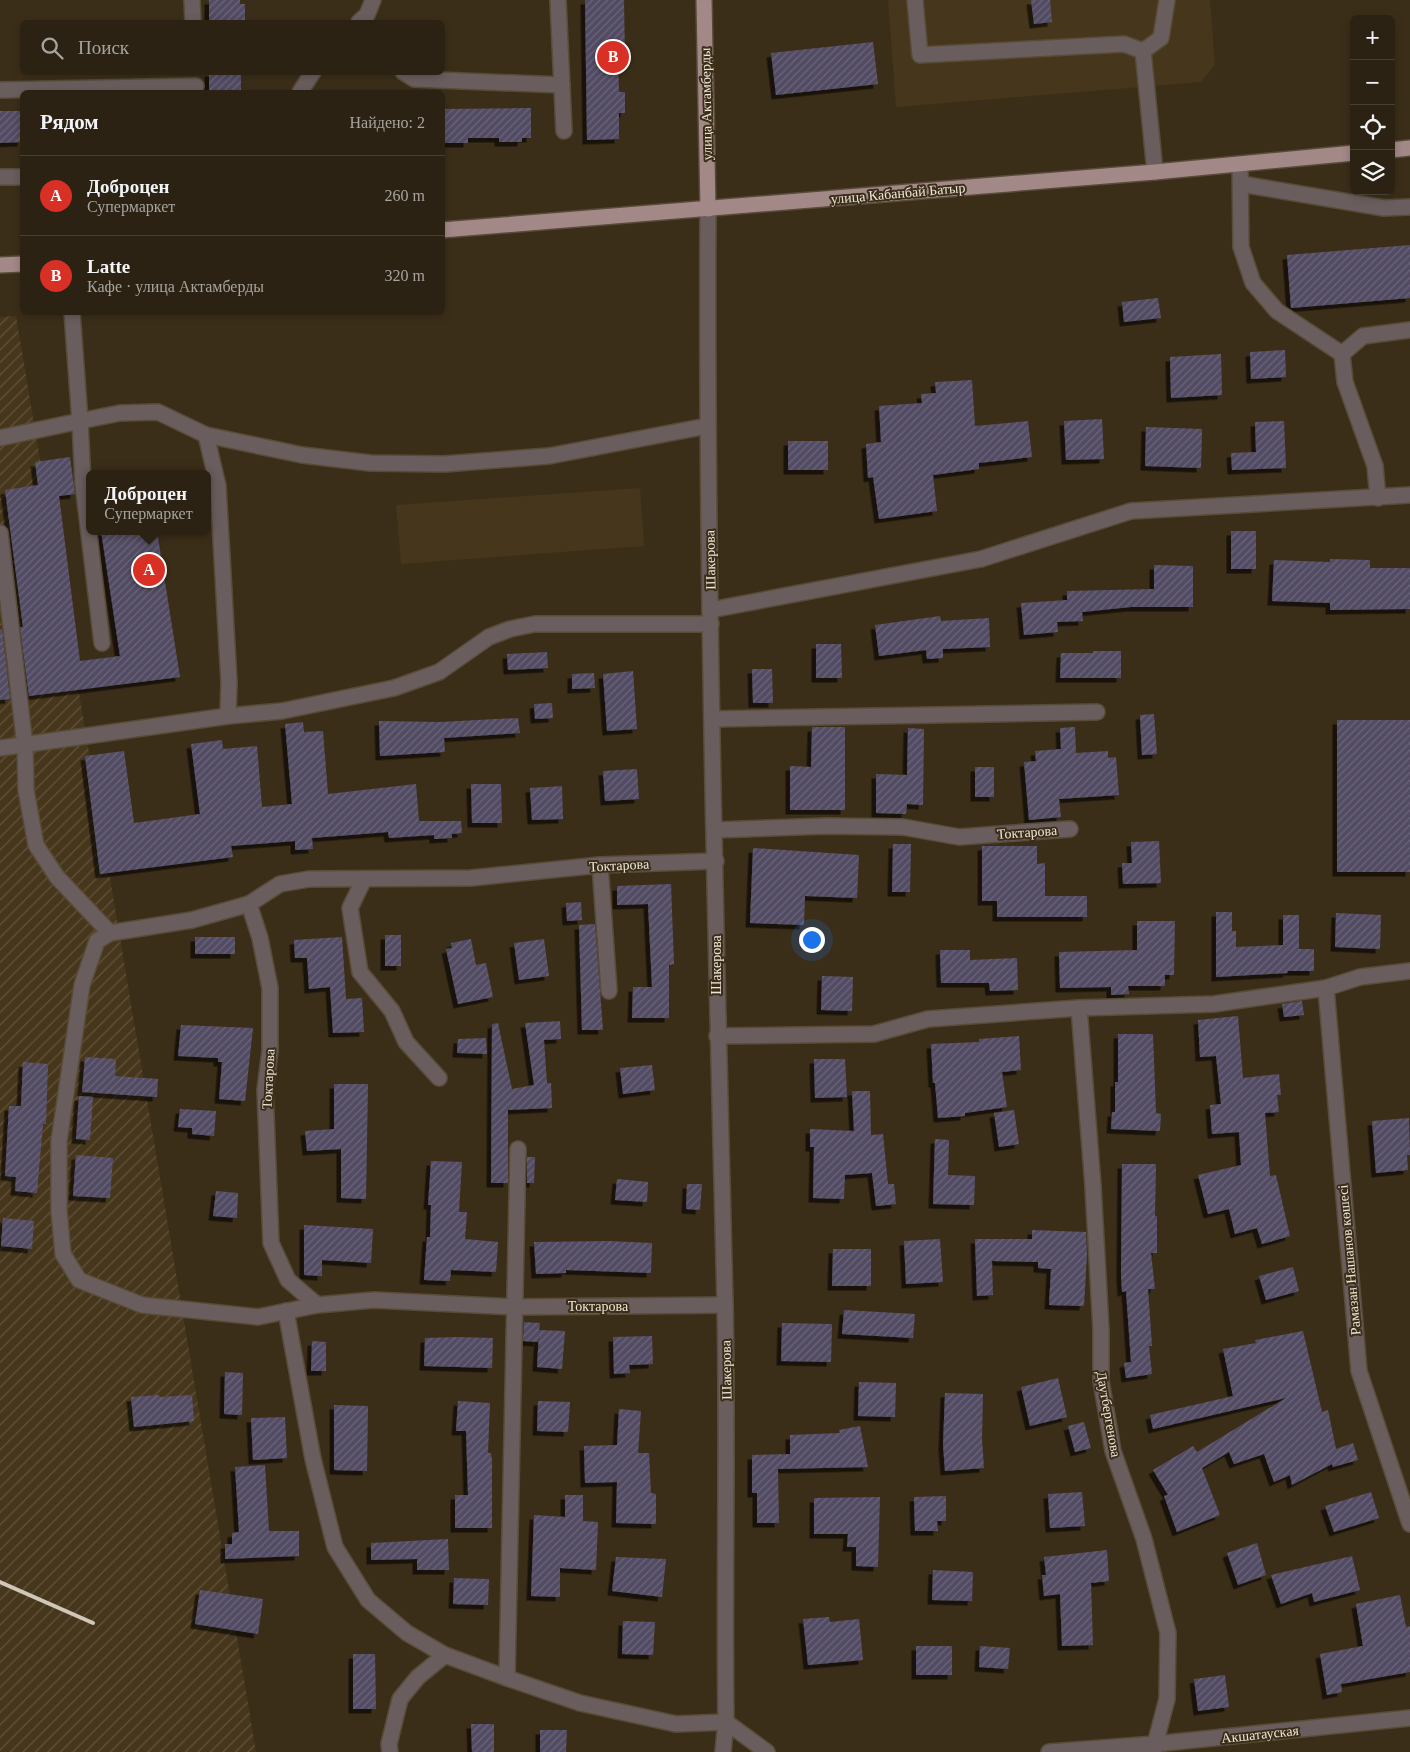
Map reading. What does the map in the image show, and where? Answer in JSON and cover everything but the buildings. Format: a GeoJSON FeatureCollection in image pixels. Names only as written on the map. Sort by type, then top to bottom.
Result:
{"type":"FeatureCollection","features":[{"type":"Feature","properties":{"kind":"main road","name":"улица Актамберды"},"geometry":{"type":"LineString","coordinates":[[704,0],[708,209]]}},
{"type":"Feature","properties":{"kind":"main road"},"geometry":{"type":"LineString","coordinates":[[1395,150],[1410,148]]}},
{"type":"Feature","properties":{"kind":"main road","name":"улица Кабанбай Батыр"},"geometry":{"type":"LineString","coordinates":[[445,230],[1155,172],[1350,153]]}},
{"type":"Feature","properties":{"kind":"main road"},"geometry":{"type":"LineString","coordinates":[[0,265],[20,264]]}},
{"type":"Feature","properties":{"kind":"street"},"geometry":{"type":"LineString","coordinates":[[192,0],[193,20]]}},
{"type":"Feature","properties":{"kind":"street"},"geometry":{"type":"LineString","coordinates":[[361,20],[367,15],[373,0]]}},
{"type":"Feature","properties":{"kind":"street"},"geometry":{"type":"LineString","coordinates":[[558,0],[564,132]]}},
{"type":"Feature","properties":{"kind":"street"},"geometry":{"type":"LineString","coordinates":[[915,0],[920,55],[1124,44],[1143,51]]}},
{"type":"Feature","properties":{"kind":"street"},"geometry":{"type":"LineString","coordinates":[[1143,51],[1161,38],[1167,0]]}},
{"type":"Feature","properties":{"kind":"street"},"geometry":{"type":"LineString","coordinates":[[1143,51],[1155,172]]}},
{"type":"Feature","properties":{"kind":"street"},"geometry":{"type":"LineString","coordinates":[[301,90],[311,75]]}},
{"type":"Feature","properties":{"kind":"street"},"geometry":{"type":"LineString","coordinates":[[408,75],[414,79],[562,85]]}},
{"type":"Feature","properties":{"kind":"street"},"geometry":{"type":"LineString","coordinates":[[0,90],[196,84]]}},
{"type":"Feature","properties":{"kind":"street"},"geometry":{"type":"LineString","coordinates":[[1240,164],[1241,247],[1253,283],[1277,311],[1342,354]]}},
{"type":"Feature","properties":{"kind":"street"},"geometry":{"type":"LineString","coordinates":[[0,177],[20,177]]}},
{"type":"Feature","properties":{"kind":"street"},"geometry":{"type":"LineString","coordinates":[[1241,184],[1384,208],[1410,207]]}},
{"type":"Feature","properties":{"kind":"street","name":"Шакерова"},"geometry":{"type":"LineString","coordinates":[[708,209],[707,426],[716,861],[717,1036],[725,1305],[726,1722],[723,1752]]}},
{"type":"Feature","properties":{"kind":"street"},"geometry":{"type":"LineString","coordinates":[[72,315],[86,509]]}},
{"type":"Feature","properties":{"kind":"street"},"geometry":{"type":"LineString","coordinates":[[1342,354],[1363,336],[1410,330]]}},
{"type":"Feature","properties":{"kind":"street"},"geometry":{"type":"LineString","coordinates":[[1342,354],[1345,382],[1375,466],[1378,498]]}},
{"type":"Feature","properties":{"kind":"street"},"geometry":{"type":"LineString","coordinates":[[0,438],[120,413],[158,412],[206,435],[302,456],[370,463],[444,464],[549,456],[707,426]]}},
{"type":"Feature","properties":{"kind":"street"},"geometry":{"type":"LineString","coordinates":[[206,435],[218,486],[229,682],[228,716]]}},
{"type":"Feature","properties":{"kind":"street"},"geometry":{"type":"LineString","coordinates":[[0,748],[228,716],[282,711],[394,688],[439,672],[490,637],[535,624],[711,618],[981,559],[1131,511],[1410,495]]}},
{"type":"Feature","properties":{"kind":"street"},"geometry":{"type":"LineString","coordinates":[[0,533],[25,746],[26,790],[36,845],[57,877],[110,933]]}},
{"type":"Feature","properties":{"kind":"street"},"geometry":{"type":"LineString","coordinates":[[89,535],[102,643]]}},
{"type":"Feature","properties":{"kind":"street"},"geometry":{"type":"LineString","coordinates":[[712,718],[1097,712]]}},
{"type":"Feature","properties":{"kind":"street","name":"Токтарова"},"geometry":{"type":"LineString","coordinates":[[715,830],[826,826],[903,828],[960,837],[1070,829]]}},
{"type":"Feature","properties":{"kind":"street","name":"Токтарова"},"geometry":{"type":"LineString","coordinates":[[716,861],[600,865],[471,878],[309,879],[280,884],[249,904],[260,938],[270,988],[270,1052],[266,1090],[271,1243],[288,1280],[317,1305],[374,1300],[515,1307],[725,1305]]}},
{"type":"Feature","properties":{"kind":"street"},"geometry":{"type":"LineString","coordinates":[[600,865],[609,991]]}},
{"type":"Feature","properties":{"kind":"street"},"geometry":{"type":"LineString","coordinates":[[364,879],[350,908],[360,972],[392,1012],[406,1042],[438,1078]]}},
{"type":"Feature","properties":{"kind":"street"},"geometry":{"type":"LineString","coordinates":[[249,904],[192,920],[110,933],[97,941],[82,986],[60,1131],[58,1210],[63,1254],[79,1280],[142,1305],[258,1317],[317,1305]]}},
{"type":"Feature","properties":{"kind":"street"},"geometry":{"type":"LineString","coordinates":[[717,1036],[874,1034],[928,1019],[1078,1008],[1214,1004],[1326,988],[1360,976],[1410,971]]}},
{"type":"Feature","properties":{"kind":"street","name":"Рамазан Нашанов көшесі"},"geometry":{"type":"LineString","coordinates":[[1326,988],[1359,1370],[1410,1524]]}},
{"type":"Feature","properties":{"kind":"street","name":"Даутбергенова"},"geometry":{"type":"LineString","coordinates":[[1078,1008],[1093,1186],[1100,1330],[1100,1381],[1113,1451],[1144,1539],[1168,1633],[1167,1699],[1154,1748]]}},
{"type":"Feature","properties":{"kind":"street"},"geometry":{"type":"LineString","coordinates":[[507,1678],[518,1149]]}},
{"type":"Feature","properties":{"kind":"street"},"geometry":{"type":"LineString","coordinates":[[286,1311],[313,1459],[335,1547],[368,1600],[407,1634],[445,1655],[580,1703],[676,1724],[726,1722],[767,1752]]}},
{"type":"Feature","properties":{"kind":"street"},"geometry":{"type":"LineString","coordinates":[[390,1752],[389,1744],[400,1699],[418,1678],[445,1655]]}},
{"type":"Feature","properties":{"kind":"street","name":"Акшатауская"},"geometry":{"type":"LineString","coordinates":[[1049,1752],[1154,1748],[1410,1718]]}},
{"type":"Feature","properties":{"kind":"shaded area"},"geometry":{"type":"Polygon","coordinates":[[[888,0],[1210,0],[1215,65],[1201,82],[896,107],[888,0]]]}},
{"type":"Feature","properties":{"kind":"shaded area"},"geometry":{"type":"Polygon","coordinates":[[[16,316],[256,1752],[0,1752],[0,317],[16,316]]]}},
{"type":"Feature","properties":{"kind":"shaded area"},"geometry":{"type":"Polygon","coordinates":[[[640,488],[644,546],[401,564],[396,505],[640,488]]]}},
{"type":"Feature","properties":{"kind":"railway"},"geometry":{"type":"LineString","coordinates":[[0,1582],[93,1623]]}},
{"type":"Feature","properties":{"kind":"place","name":"Latte"},"geometry":{"type":"Point","coordinates":[613,57]}},
{"type":"Feature","properties":{"kind":"place","name":"Доброцен"},"geometry":{"type":"Point","coordinates":[149,570]}}]}
